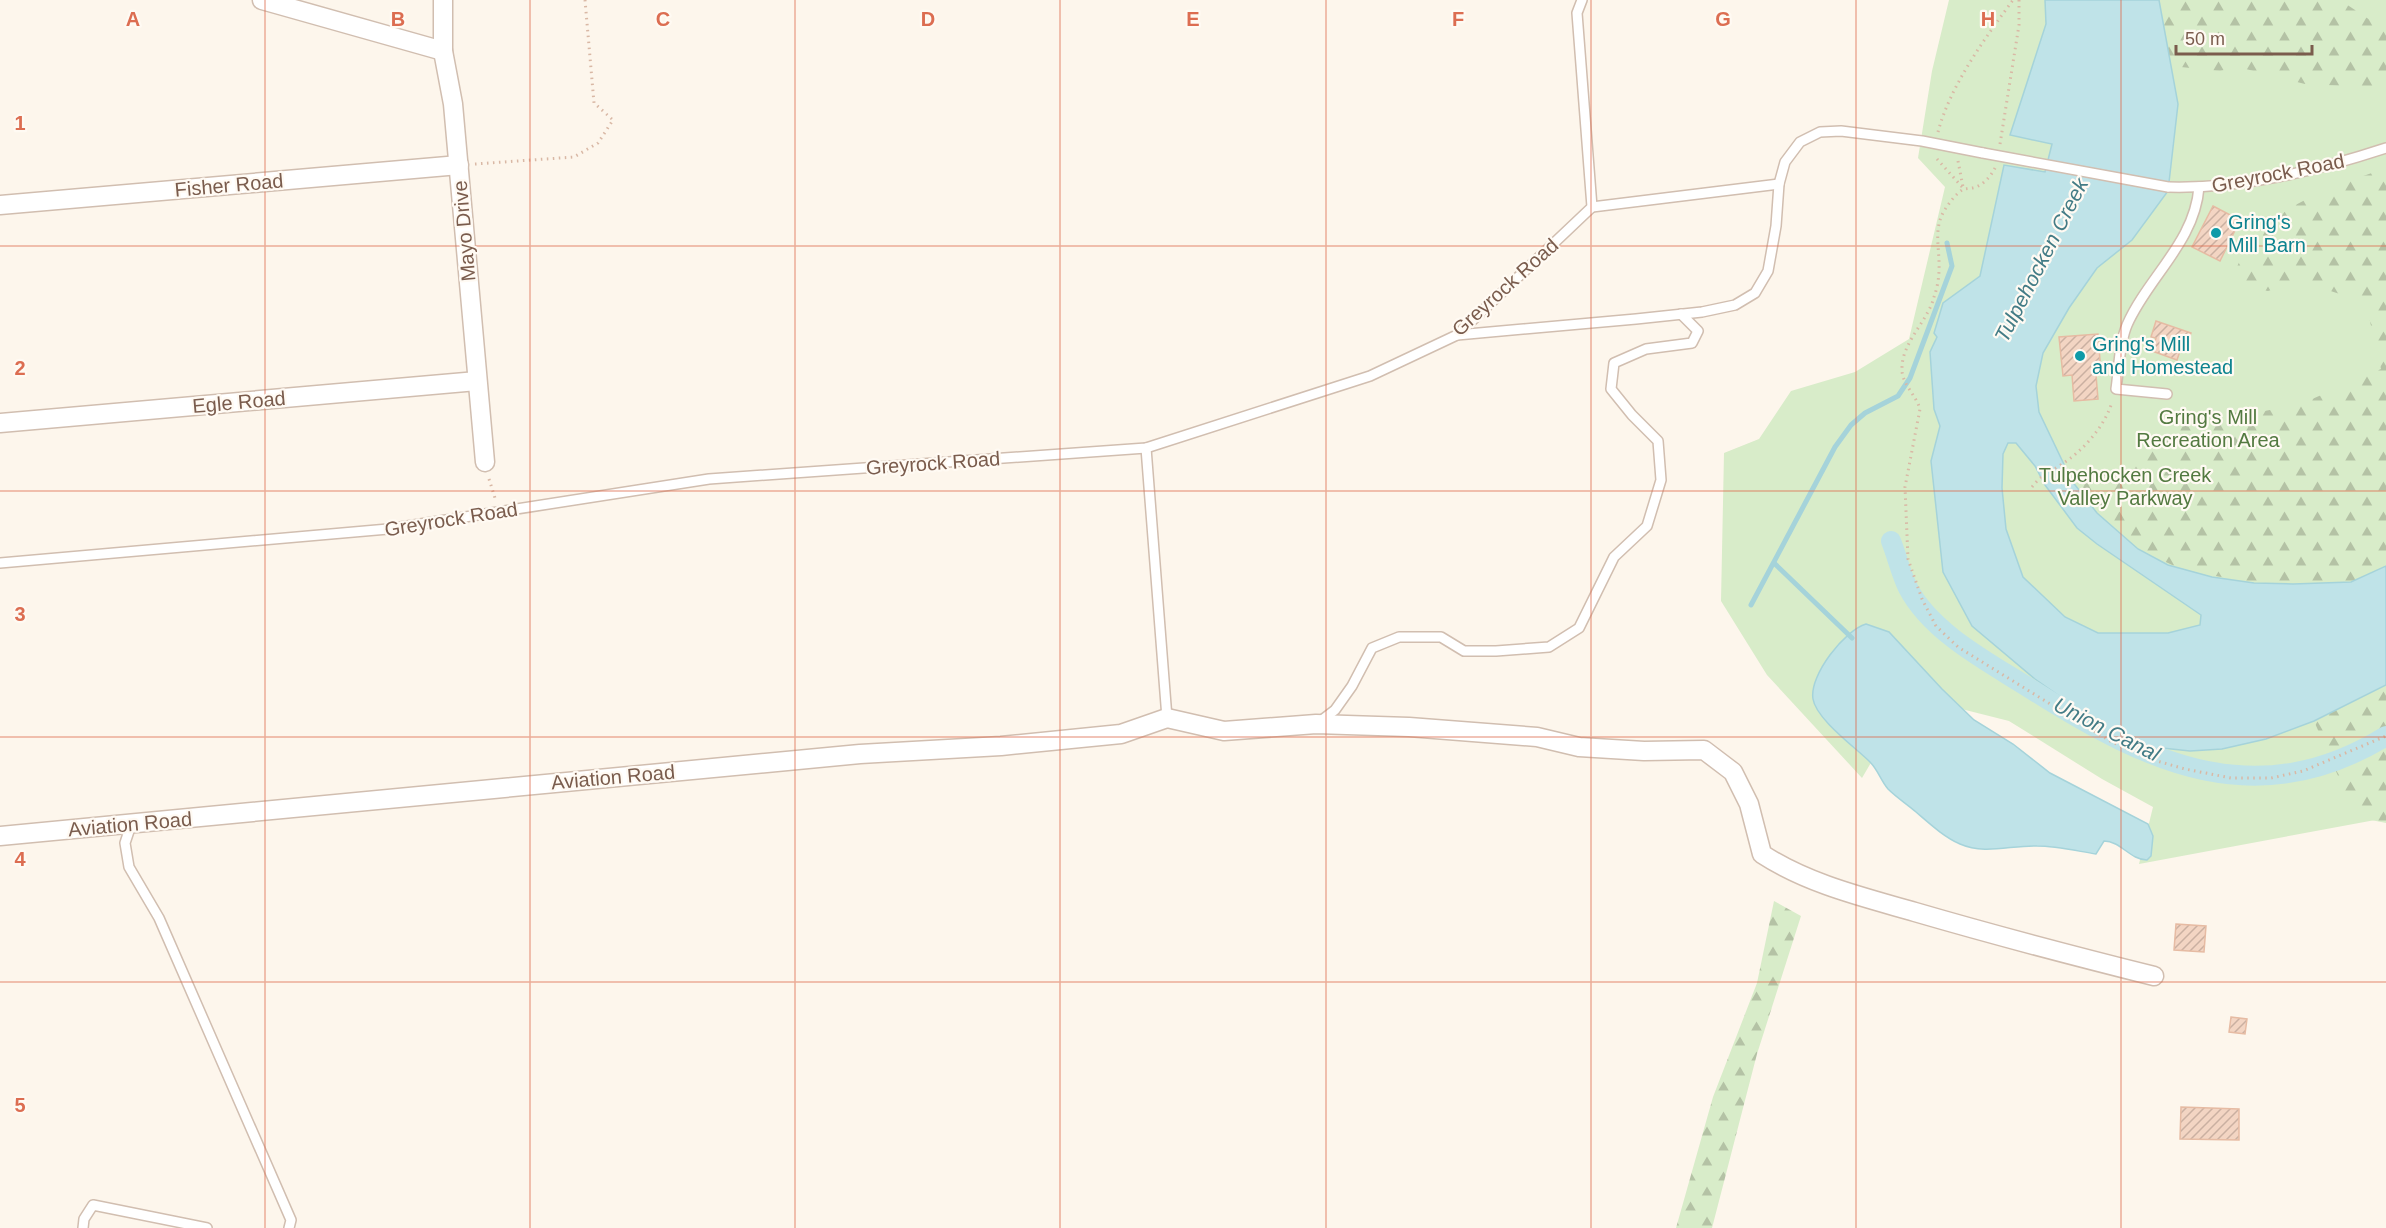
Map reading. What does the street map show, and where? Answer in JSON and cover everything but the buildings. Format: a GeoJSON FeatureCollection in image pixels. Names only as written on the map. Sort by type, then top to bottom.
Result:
{"type":"FeatureCollection","features":[{"type":"Feature","properties":{"kind":"street"},"geometry":{"type":"LineString","coordinates":[[262,0],[443,51]]}},
{"type":"Feature","properties":{"kind":"street","name":"Mayo Drive"},"geometry":{"type":"LineString","coordinates":[[443,0],[443,51],[453,104],[485,462]]}},
{"type":"Feature","properties":{"kind":"street","name":"Fisher Road"},"geometry":{"type":"LineString","coordinates":[[0,205],[459,165]]}},
{"type":"Feature","properties":{"kind":"street","name":"Egle Road"},"geometry":{"type":"LineString","coordinates":[[0,423],[477,381]]}},
{"type":"Feature","properties":{"kind":"street"},"geometry":{"type":"LineString","coordinates":[[1167,718],[1224,731],[1316,724],[1454,729],[1537,737],[1579,747],[1644,751],[1704,750],[1733,772],[1749,804],[1762,854],[1785,870],[1887,904],[2154,976]]}},
{"type":"Feature","properties":{"kind":"street","name":"Aviation Road"},"geometry":{"type":"LineString","coordinates":[[0,836],[824,757],[1012,745],[1121,734],[1167,718]]}},
{"type":"Feature","properties":{"kind":"lane"},"geometry":{"type":"LineString","coordinates":[[1582,0],[1577,13],[1592,207],[1779,184]]}},
{"type":"Feature","properties":{"kind":"lane","name":"Greyrock Road"},"geometry":{"type":"LineString","coordinates":[[1457,334],[1681,314],[1735,305],[1755,293],[1768,271],[1776,226],[1779,184],[1785,162],[1800,142],[1820,132],[1841,131],[1922,141],[2168,187],[2199,188],[2314,170],[2386,148]]}},
{"type":"Feature","properties":{"kind":"lane"},"geometry":{"type":"LineString","coordinates":[[2167,394],[2116,388],[2127,326],[2186,232],[2197,207],[2199,188]]}},
{"type":"Feature","properties":{"kind":"lane","name":"Greyrock Road"},"geometry":{"type":"LineString","coordinates":[[0,563],[388,529],[709,479],[1146,447],[1370,376],[1457,334],[1592,207]]}},
{"type":"Feature","properties":{"kind":"lane"},"geometry":{"type":"LineString","coordinates":[[1316,724],[1335,710],[1352,686],[1372,648],[1399,637],[1441,637],[1464,651],[1496,651],[1549,647],[1579,628],[1614,557],[1647,526],[1661,480],[1658,441],[1632,415],[1611,389],[1614,363],[1646,349],[1692,343],[1698,331],[1681,314]]}},
{"type":"Feature","properties":{"kind":"lane"},"geometry":{"type":"LineString","coordinates":[[1146,447],[1167,718]]}},
{"type":"Feature","properties":{"kind":"lane"},"geometry":{"type":"LineString","coordinates":[[131,825],[125,843],[129,867],[159,918],[291,1220],[290,1228]]}},
{"type":"Feature","properties":{"kind":"lane"},"geometry":{"type":"LineString","coordinates":[[83,1228],[84,1219],[93,1205],[207,1228]]}},
{"type":"Feature","properties":{"kind":"path"},"geometry":{"type":"LineString","coordinates":[[459,165],[574,157],[598,142],[613,120],[594,102],[585,0]]}},
{"type":"Feature","properties":{"kind":"path"},"geometry":{"type":"LineString","coordinates":[[1964,189],[1936,158],[1935,145],[1941,122],[1953,95],[1987,35],[2013,0]]}},
{"type":"Feature","properties":{"kind":"path"},"geometry":{"type":"LineString","coordinates":[[1999,150],[2019,25],[2019,0]]}},
{"type":"Feature","properties":{"kind":"path"},"geometry":{"type":"LineString","coordinates":[[1962,158],[1957,158],[1964,189]]}},
{"type":"Feature","properties":{"kind":"path"},"geometry":{"type":"LineString","coordinates":[[1997,163],[1984,182],[1964,189],[1951,200],[1942,214],[1937,234],[1939,270],[1934,298],[1925,319],[1911,340],[1902,363],[1902,376],[1918,400],[1920,409],[1905,487],[1908,559],[1922,599],[1936,626],[1958,647],[2110,741],[2150,759],[2185,769],[2231,778],[2271,778],[2304,771],[2386,736]]}},
{"type":"Feature","properties":{"kind":"path"},"geometry":{"type":"LineString","coordinates":[[2032,487],[2040,476],[2063,464],[2085,445],[2110,409],[2116,388]]}},
{"type":"Feature","properties":{"kind":"path"},"geometry":{"type":"LineString","coordinates":[[485,462],[498,512]]}},
{"type":"Feature","properties":{"kind":"green space","name":"Tulpehocken Creek Valley Parkway"},"geometry":{"type":"Polygon","coordinates":[[[1949,0],[2386,0],[2386,818],[2139,864],[2153,807],[2102,779],[2009,721],[1910,696],[1862,778],[1767,675],[1721,601],[1724,453],[1759,439],[1791,391],[1855,372],[1909,339],[1945,187],[1918,158],[1932,71],[1949,0]]]}},
{"type":"Feature","properties":{"kind":"green space"},"geometry":{"type":"Polygon","coordinates":[[[2159,0],[2340,0],[2373,22],[2386,24],[2386,88],[2305,84],[2238,67],[2220,71],[2171,66],[2159,0]]]}},
{"type":"Feature","properties":{"kind":"green space","name":"Gring's Mill Recreation Area"},"geometry":{"type":"Polygon","coordinates":[[[2386,168],[2386,566],[2351,582],[2254,583],[2183,570],[2138,549],[2097,513],[2072,481],[2120,471],[2159,435],[2200,412],[2255,413],[2303,403],[2381,369],[2369,317],[2352,298],[2300,281],[2268,291],[2231,284],[2241,259],[2254,239],[2272,221],[2314,195],[2386,168]]]}},
{"type":"Feature","properties":{"kind":"green space"},"geometry":{"type":"Polygon","coordinates":[[[2386,685],[2386,823],[2356,817],[2314,721],[2386,685]]]}},
{"type":"Feature","properties":{"kind":"green space"},"geometry":{"type":"Polygon","coordinates":[[[1774,901],[1801,916],[1757,1054],[1712,1228],[1676,1228],[1713,1097],[1757,983],[1774,901]]]}},
{"type":"Feature","properties":{"kind":"water","name":"Tulpehocken Creek"},"geometry":{"type":"Polygon","coordinates":[[[2045,0],[2159,0],[2178,104],[2168,191],[2132,240],[2097,268],[2069,308],[2043,353],[2036,386],[2039,412],[2072,481],[2097,513],[2138,549],[2168,565],[2212,577],[2254,583],[2351,582],[2386,566],[2386,685],[2314,721],[2266,739],[2222,749],[2190,751],[2153,747],[2085,714],[2035,679],[1972,626],[1943,572],[1931,461],[1940,426],[1934,409],[1930,352],[1937,337],[1934,333],[1943,303],[1980,276],[2004,165],[2045,172],[2052,144],[2010,135],[2046,24],[2045,0]],[[2008,443],[2003,454],[2002,488],[2006,529],[2023,577],[2065,617],[2098,633],[2168,633],[2200,625],[2201,615],[2077,528],[2045,485],[2035,466],[2016,443],[2008,443]]]}},
{"type":"Feature","properties":{"kind":"water"},"geometry":{"type":"Polygon","coordinates":[[[1866,624],[1889,632],[1974,720],[2013,744],[2050,773],[2148,824],[2153,836],[2151,856],[2147,860],[2141,859],[2116,844],[2104,841],[2096,854],[2044,846],[1979,849],[1960,844],[1932,826],[1888,789],[1870,762],[1837,733],[1821,715],[1813,699],[1813,689],[1822,666],[1848,635],[1866,624]]]}},
{"type":"Feature","properties":{"kind":"waterway"},"geometry":{"type":"LineString","coordinates":[[1751,605],[1835,447],[1851,425],[1865,413],[1898,396],[1910,378],[1952,266],[1947,243]]}},
{"type":"Feature","properties":{"kind":"waterway","name":"Union Canal"},"geometry":{"type":"LineString","coordinates":[[1891,541],[1908,588],[1919,605],[1947,634],[1982,659],[2077,717],[2120,740],[2162,758],[2205,771],[2249,776],[2293,773],[2339,760],[2386,736]]}},
{"type":"Feature","properties":{"kind":"waterway"},"geometry":{"type":"LineString","coordinates":[[1774,563],[1852,638]]}},
{"type":"Feature","properties":{"kind":"place","name":"Gring's Mill Barn"},"geometry":{"type":"Point","coordinates":[2216,233]}},
{"type":"Feature","properties":{"kind":"place","name":"Gring's Mill and Homestead"},"geometry":{"type":"Point","coordinates":[2080,356]}}]}
